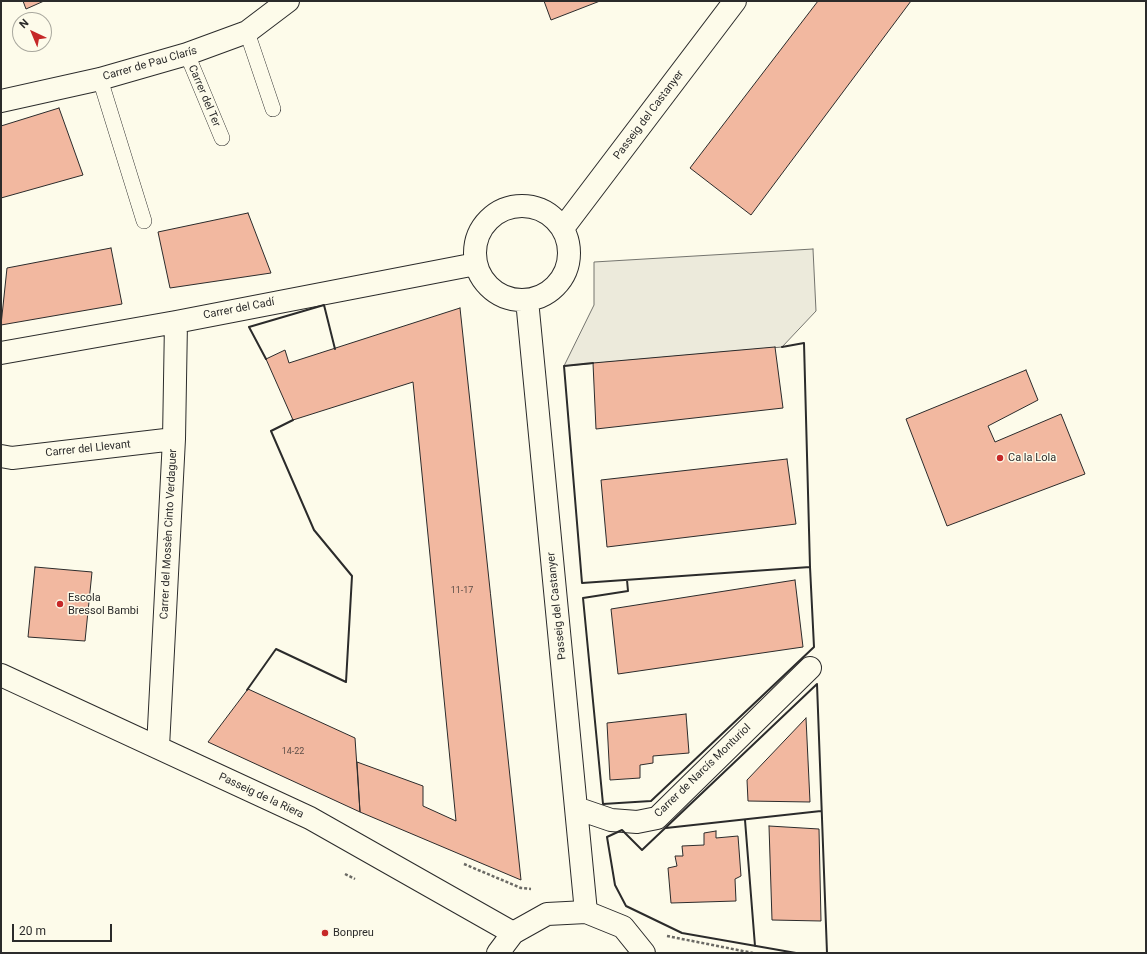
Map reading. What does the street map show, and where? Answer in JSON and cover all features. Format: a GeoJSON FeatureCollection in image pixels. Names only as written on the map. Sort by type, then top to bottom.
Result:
{"type":"FeatureCollection","features":[{"type":"Feature","properties":{"kind":"street","name":"Carrer de Pau Clarís"},"geometry":{"type":"LineString","coordinates":[[1,101],[100,79],[187,54],[247,32],[288,1]]}},
{"type":"Feature","properties":{"kind":"street","name":"Passeig del Castanyer"},"geometry":{"type":"LineString","coordinates":[[563,228],[735,1]]}},
{"type":"Feature","properties":{"kind":"street"},"geometry":{"type":"LineString","coordinates":[[526,205],[537,208],[556,219],[563,228],[567,236],[570,255],[565,274],[553,289],[545,294],[527,300],[516,300],[495,291],[486,283],[476,264],[476,241],[480,231],[495,214],[504,209],[526,205]]}},
{"type":"Feature","properties":{"kind":"street","name":"Carrer del Cadí"},"geometry":{"type":"LineString","coordinates":[[1,353],[176,322],[476,264]]}},
{"type":"Feature","properties":{"kind":"street","name":"Passeig del Castanyer"},"geometry":{"type":"LineString","coordinates":[[527,300],[586,912]]}},
{"type":"Feature","properties":{"kind":"street","name":"Carrer del Mossèn Cinto Verdaguer"},"geometry":{"type":"LineString","coordinates":[[158,747],[174,439],[176,322]]}},
{"type":"Feature","properties":{"kind":"street","name":"Carrer del Llevant"},"geometry":{"type":"LineString","coordinates":[[1,456],[12,458],[174,439]]}},
{"type":"Feature","properties":{"kind":"street","name":"Carrer de Narcís Monturiol"},"geometry":{"type":"LineString","coordinates":[[576,808],[611,820],[637,822],[657,818],[810,668]]}},
{"type":"Feature","properties":{"kind":"street","name":"Passeig de la Riera"},"geometry":{"type":"LineString","coordinates":[[1,675],[310,818],[513,933]]}},
{"type":"Feature","properties":{"kind":"street"},"geometry":{"type":"LineString","coordinates":[[498,953],[513,933],[547,914],[586,912],[622,927],[644,953]]}},
{"type":"Feature","properties":{"kind":"lane"},"geometry":{"type":"LineString","coordinates":[[247,32],[273,110]]}},
{"type":"Feature","properties":{"kind":"lane","name":"Carrer del Ter"},"geometry":{"type":"LineString","coordinates":[[187,54],[222,138]]}},
{"type":"Feature","properties":{"kind":"lane"},"geometry":{"type":"LineString","coordinates":[[100,79],[144,221]]}},
{"type":"Feature","properties":{"kind":"path"},"geometry":{"type":"LineString","coordinates":[[464,864],[520,888],[535,890]]}},
{"type":"Feature","properties":{"kind":"path"},"geometry":{"type":"LineString","coordinates":[[661,935],[753,953]]}},
{"type":"Feature","properties":{"kind":"shaded area"},"geometry":{"type":"Polygon","coordinates":[[[813,249],[816,311],[782,347],[564,366],[594,305],[594,262],[813,249]]]}},
{"type":"Feature","properties":{"kind":"building"},"geometry":{"type":"Polygon","coordinates":[[[23,1],[44,1],[26,9],[23,1]]]}},
{"type":"Feature","properties":{"kind":"building"},"geometry":{"type":"Polygon","coordinates":[[[544,1],[600,1],[551,20],[544,1]]]}},
{"type":"Feature","properties":{"kind":"building"},"geometry":{"type":"Polygon","coordinates":[[[818,1],[911,1],[751,215],[690,168],[818,1]]]}},
{"type":"Feature","properties":{"kind":"building"},"geometry":{"type":"Polygon","coordinates":[[[59,108],[83,175],[1,198],[1,126],[59,108]]]}},
{"type":"Feature","properties":{"kind":"building"},"geometry":{"type":"Polygon","coordinates":[[[248,213],[271,273],[170,288],[158,232],[248,213]]]}},
{"type":"Feature","properties":{"kind":"building"},"geometry":{"type":"Polygon","coordinates":[[[111,248],[122,304],[1,325],[7,268],[111,248]]]}},
{"type":"Feature","properties":{"kind":"building"},"geometry":{"type":"Polygon","coordinates":[[[460,308],[521,880],[360,812],[357,762],[423,786],[423,806],[456,821],[413,382],[293,420],[266,359],[285,350],[289,363],[460,308]]]}},
{"type":"Feature","properties":{"kind":"building"},"geometry":{"type":"Polygon","coordinates":[[[775,347],[783,408],[596,429],[593,363],[775,347]]]}},
{"type":"Feature","properties":{"kind":"building","name":"Ca la Lola"},"geometry":{"type":"Polygon","coordinates":[[[1026,370],[1038,400],[988,426],[995,442],[1061,414],[1085,474],[947,526],[906,419],[1026,370]]]}},
{"type":"Feature","properties":{"kind":"building"},"geometry":{"type":"Polygon","coordinates":[[[787,459],[796,524],[607,547],[601,480],[787,459]]]}},
{"type":"Feature","properties":{"kind":"building","name":"Escola Bressol Bambi"},"geometry":{"type":"Polygon","coordinates":[[[35,567],[92,572],[85,641],[28,637],[35,567]]]}},
{"type":"Feature","properties":{"kind":"building"},"geometry":{"type":"Polygon","coordinates":[[[795,580],[803,647],[618,674],[611,609],[795,580]]]}},
{"type":"Feature","properties":{"kind":"building"},"geometry":{"type":"Polygon","coordinates":[[[248,689],[355,738],[360,812],[208,742],[248,689]]]}},
{"type":"Feature","properties":{"kind":"building"},"geometry":{"type":"Polygon","coordinates":[[[686,714],[689,753],[653,756],[653,763],[640,765],[640,778],[610,780],[607,723],[686,714]]]}},
{"type":"Feature","properties":{"kind":"building"},"geometry":{"type":"Polygon","coordinates":[[[806,718],[810,802],[748,801],[747,780],[806,718]]]}},
{"type":"Feature","properties":{"kind":"building"},"geometry":{"type":"Polygon","coordinates":[[[769,826],[819,829],[821,921],[772,920],[769,826]]]}},
{"type":"Feature","properties":{"kind":"building"},"geometry":{"type":"Polygon","coordinates":[[[716,831],[716,838],[738,836],[741,876],[735,879],[736,901],[671,903],[668,868],[677,866],[675,856],[683,856],[682,846],[704,845],[704,833],[716,831]]]}},
{"type":"Feature","properties":{"kind":"wall"},"geometry":{"type":"LineString","coordinates":[[266,359],[249,327],[324,305],[335,349]]}},
{"type":"Feature","properties":{"kind":"wall"},"geometry":{"type":"LineString","coordinates":[[593,363],[564,366],[582,583],[810,567],[804,343],[782,347]]}},
{"type":"Feature","properties":{"kind":"wall"},"geometry":{"type":"LineString","coordinates":[[247,690],[276,649],[346,682],[352,576],[314,530],[271,431],[293,420]]}},
{"type":"Feature","properties":{"kind":"wall"},"geometry":{"type":"LineString","coordinates":[[627,580],[628,591],[583,598],[603,804],[651,801],[814,647],[810,567]]}},
{"type":"Feature","properties":{"kind":"wall"},"geometry":{"type":"LineString","coordinates":[[796,953],[682,933],[626,906],[615,885],[607,837],[622,830],[642,850],[817,684],[827,953]]}},
{"type":"Feature","properties":{"kind":"wall"},"geometry":{"type":"LineString","coordinates":[[666,828],[821,811]]}},
{"type":"Feature","properties":{"kind":"wall"},"geometry":{"type":"LineString","coordinates":[[745,820],[755,946]]}},
{"type":"Feature","properties":{"kind":"place","name":"Ca la Lola"},"geometry":{"type":"Point","coordinates":[1000,458]}},
{"type":"Feature","properties":{"kind":"place","name":"Escola Bressol Bambi"},"geometry":{"type":"Point","coordinates":[60,604]}},
{"type":"Feature","properties":{"kind":"place","name":"Bonpreu"},"geometry":{"type":"Point","coordinates":[325,933]}}]}
